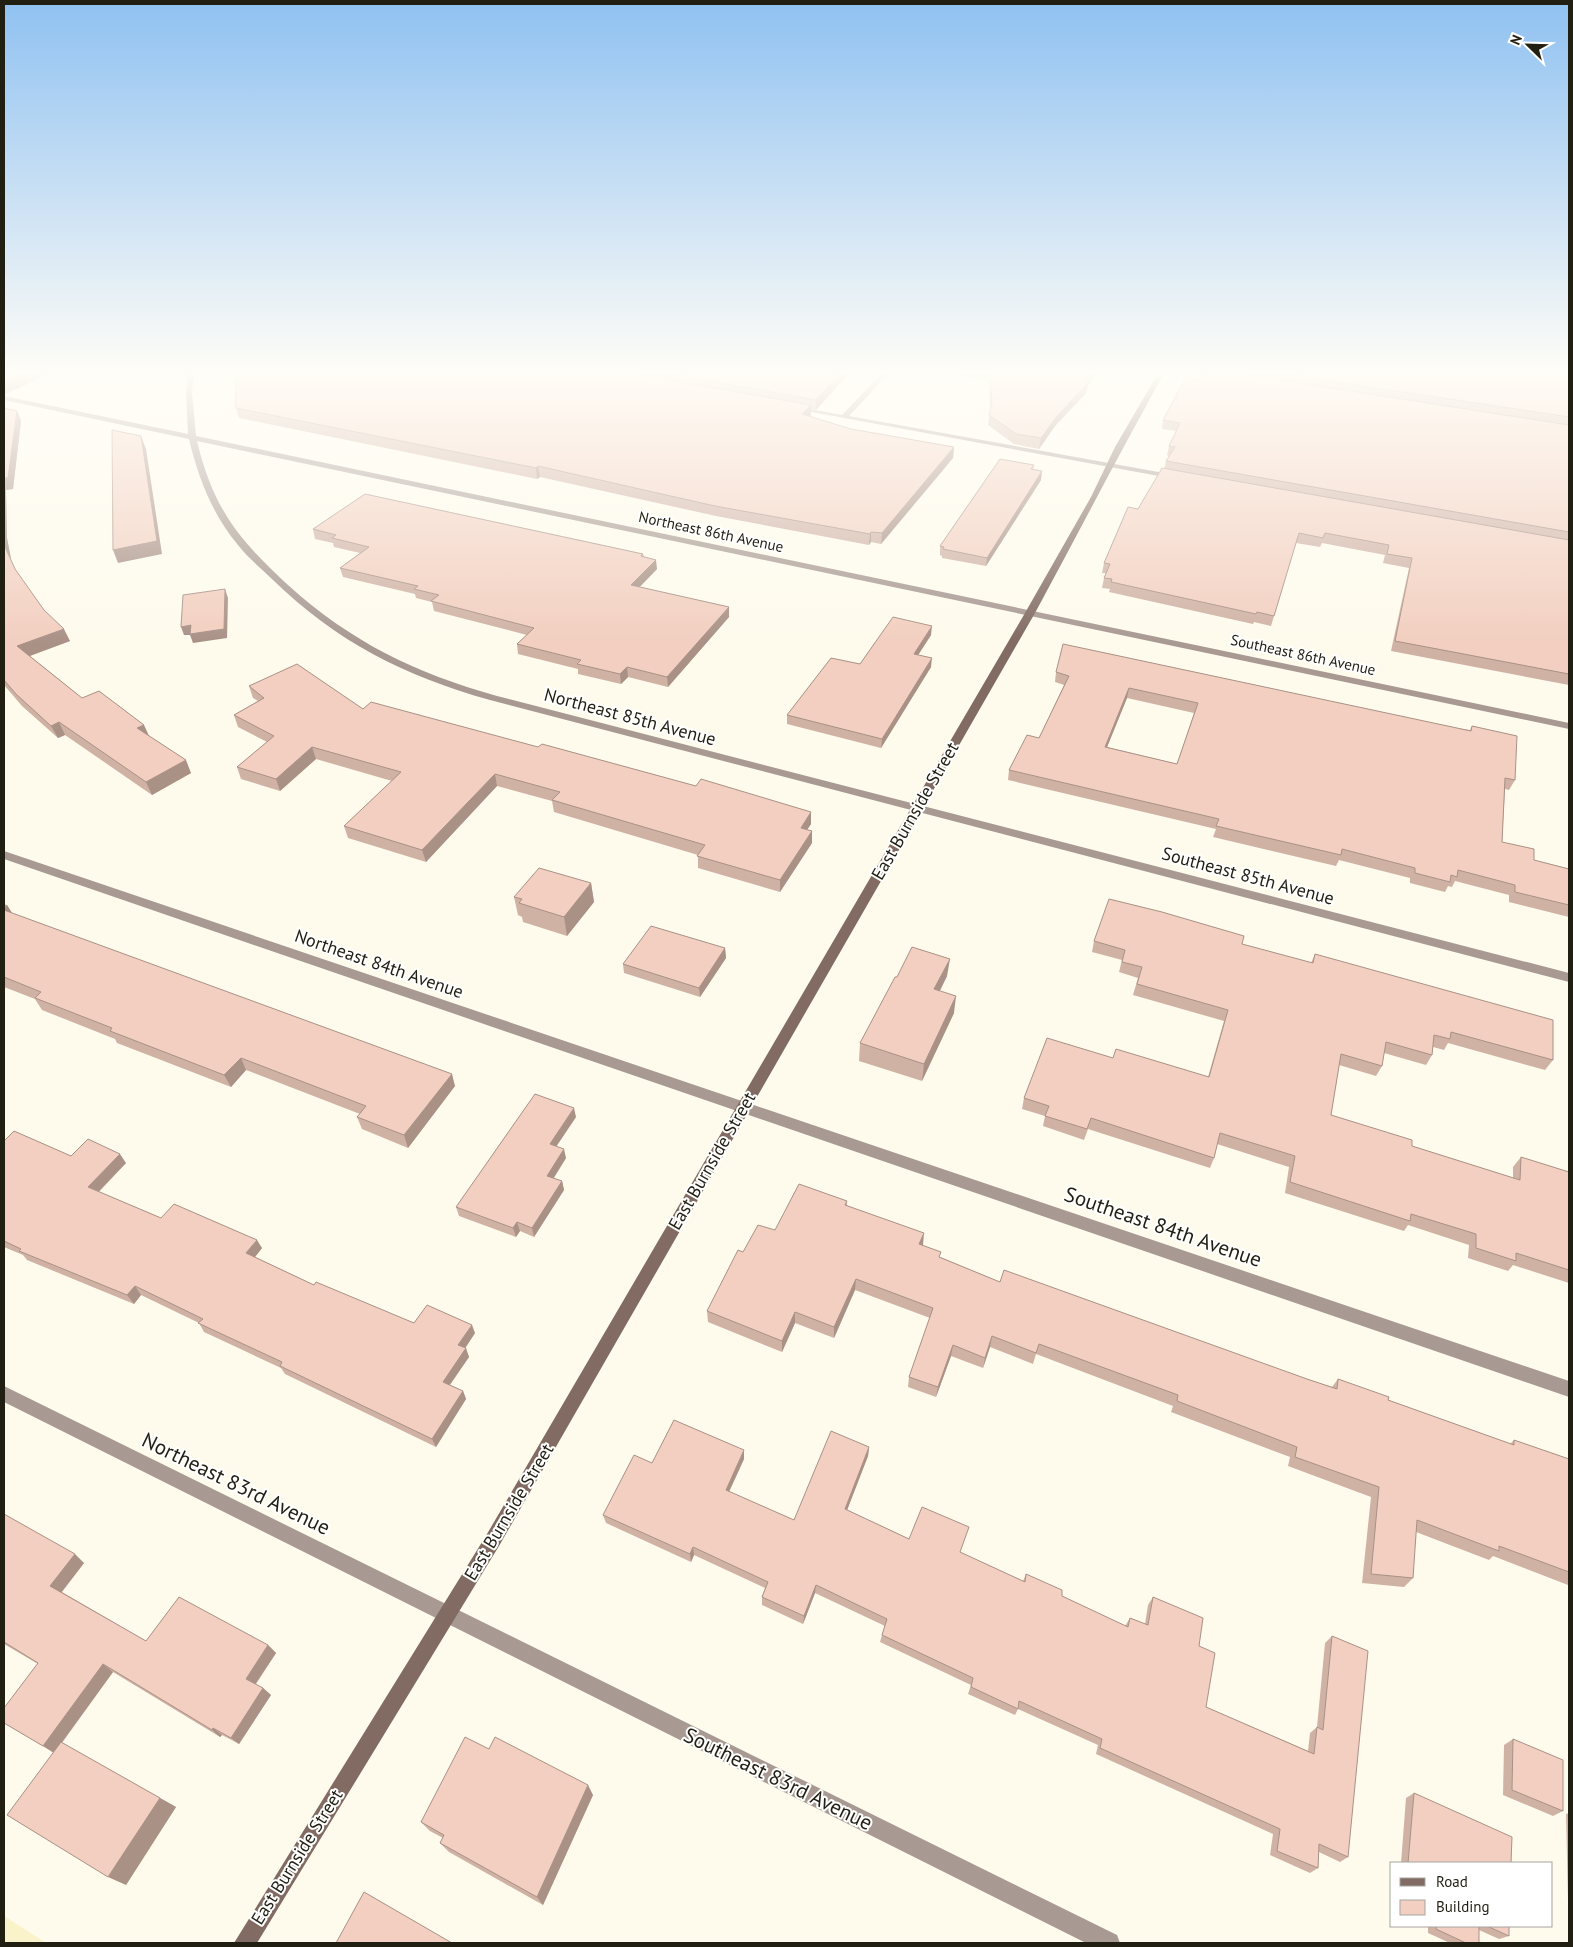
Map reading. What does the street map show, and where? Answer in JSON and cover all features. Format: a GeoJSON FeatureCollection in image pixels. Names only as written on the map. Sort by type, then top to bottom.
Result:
{"type":"FeatureCollection","features":[{"type":"Feature","properties":{"kind":"street","name":"Northeast 85th Avenue"},"geometry":{"type":"LineString","coordinates":[[199,461],[205,480],[238,540],[295,597],[342,634],[400,666],[480,694],[917,808]]}},
{"type":"Feature","properties":{"kind":"street","name":"Northeast 86th Avenue"},"geometry":{"type":"LineString","coordinates":[[305,461],[1030,613]]}},
{"type":"Feature","properties":{"kind":"street"},"geometry":{"type":"LineString","coordinates":[[1088,461],[1184,478]]}},
{"type":"Feature","properties":{"kind":"street","name":"East Burnside Street"},"geometry":{"type":"LineString","coordinates":[[245,1943],[493,1540],[1030,613],[1113,461]]}},
{"type":"Feature","properties":{"kind":"street","name":"Southeast 86th Avenue"},"geometry":{"type":"LineString","coordinates":[[1030,613],[1569,726]]}},
{"type":"Feature","properties":{"kind":"street","name":"Southeast 85th Avenue"},"geometry":{"type":"LineString","coordinates":[[917,808],[1569,978]]}},
{"type":"Feature","properties":{"kind":"street","name":"Northeast 84th Avenue"},"geometry":{"type":"LineString","coordinates":[[4,855],[743,1106]]}},
{"type":"Feature","properties":{"kind":"street","name":"Southeast 84th Avenue"},"geometry":{"type":"LineString","coordinates":[[743,1106],[1569,1389]]}},
{"type":"Feature","properties":{"kind":"street","name":"Northeast 83rd Avenue"},"geometry":{"type":"LineString","coordinates":[[4,1394],[448,1614]]}},
{"type":"Feature","properties":{"kind":"street","name":"Southeast 83rd Avenue"},"geometry":{"type":"LineString","coordinates":[[448,1614],[1109,1943]]}},
{"type":"Feature","properties":{"kind":"shaded area"},"geometry":{"type":"Polygon","coordinates":[[[4,1916],[46,1943],[4,1943],[4,1916]]]}},
{"type":"Feature","properties":{"kind":"building"},"geometry":{"type":"Polygon","coordinates":[[[4,461],[10,461],[8,478],[4,478],[4,461]]]}},
{"type":"Feature","properties":{"kind":"building"},"geometry":{"type":"Polygon","coordinates":[[[112,461],[145,461],[157,541],[113,550],[112,461]]]}},
{"type":"Feature","properties":{"kind":"building"},"geometry":{"type":"Polygon","coordinates":[[[500,461],[942,461],[882,533],[871,532],[870,534],[715,506],[538,466],[536,468],[500,461]]]}},
{"type":"Feature","properties":{"kind":"building"},"geometry":{"type":"Polygon","coordinates":[[[999,461],[1034,465],[1031,469],[1042,471],[987,558],[943,549],[944,547],[940,546],[999,461]]]}},
{"type":"Feature","properties":{"kind":"building"},"geometry":{"type":"Polygon","coordinates":[[[1166,461],[1569,461],[1569,532],[1166,461]]]}},
{"type":"Feature","properties":{"kind":"building"},"geometry":{"type":"Polygon","coordinates":[[[1162,468],[1569,540],[1569,674],[1395,641],[1412,558],[1387,554],[1389,545],[1325,533],[1323,538],[1299,533],[1274,616],[1257,612],[1256,614],[1111,582],[1112,579],[1104,578],[1110,564],[1104,563],[1128,507],[1138,509],[1162,468]]]}},
{"type":"Feature","properties":{"kind":"building"},"geometry":{"type":"Polygon","coordinates":[[[365,494],[643,554],[641,556],[656,560],[631,585],[729,607],[667,677],[627,667],[620,674],[577,664],[581,660],[517,644],[534,628],[431,601],[439,595],[414,589],[418,586],[340,568],[369,547],[332,538],[336,535],[313,529],[365,494]]]}},
{"type":"Feature","properties":{"kind":"building"},"geometry":{"type":"Polygon","coordinates":[[[4,539],[5,547],[15,569],[44,610],[64,629],[17,646],[82,698],[99,691],[144,725],[137,728],[186,760],[146,782],[59,722],[51,726],[16,694],[4,680],[4,539]]]}},
{"type":"Feature","properties":{"kind":"building"},"geometry":{"type":"Polygon","coordinates":[[[225,589],[224,629],[190,634],[191,625],[181,627],[183,595],[225,589]]]}},
{"type":"Feature","properties":{"kind":"building"},"geometry":{"type":"Polygon","coordinates":[[[893,617],[932,626],[914,654],[932,658],[882,739],[787,715],[831,658],[860,664],[893,617]]]}},
{"type":"Feature","properties":{"kind":"building"},"geometry":{"type":"Polygon","coordinates":[[[1063,644],[1471,731],[1472,726],[1517,736],[1515,780],[1505,778],[1502,842],[1534,849],[1534,860],[1569,869],[1569,905],[1515,892],[1515,885],[1458,870],[1457,877],[1451,875],[1450,882],[1415,873],[1415,868],[1342,849],[1341,855],[1216,826],[1219,819],[1009,770],[1027,735],[1039,738],[1069,676],[1056,672],[1063,644]],[[1129,688],[1105,747],[1177,764],[1198,703],[1129,688]]]}},
{"type":"Feature","properties":{"kind":"building"},"geometry":{"type":"Polygon","coordinates":[[[297,664],[363,709],[371,702],[538,747],[542,744],[696,786],[701,779],[811,812],[801,828],[812,831],[780,880],[697,856],[705,845],[552,800],[560,792],[495,774],[422,850],[344,826],[401,772],[312,747],[276,779],[237,767],[274,736],[234,715],[264,698],[249,686],[297,664]]]}},
{"type":"Feature","properties":{"kind":"building"},"geometry":{"type":"Polygon","coordinates":[[[539,868],[591,883],[564,917],[519,903],[522,899],[514,897],[539,868]]]}},
{"type":"Feature","properties":{"kind":"building"},"geometry":{"type":"Polygon","coordinates":[[[1109,899],[1244,936],[1242,944],[1313,963],[1315,954],[1553,1020],[1553,1060],[1451,1032],[1450,1039],[1434,1035],[1432,1055],[1386,1042],[1382,1066],[1341,1054],[1331,1115],[1412,1140],[1412,1146],[1520,1180],[1521,1157],[1569,1172],[1569,1270],[1516,1253],[1516,1261],[1476,1248],[1476,1234],[1411,1214],[1410,1221],[1290,1182],[1295,1156],[1220,1133],[1214,1158],[1091,1118],[1087,1129],[1045,1116],[1049,1106],[1024,1098],[1047,1038],[1113,1058],[1116,1049],[1209,1077],[1228,1010],[1137,984],[1142,967],[1122,962],[1125,950],[1094,941],[1109,899]]]}},
{"type":"Feature","properties":{"kind":"building"},"geometry":{"type":"Polygon","coordinates":[[[4,910],[452,1074],[404,1135],[357,1117],[366,1106],[241,1058],[224,1075],[110,1031],[112,1028],[35,998],[41,992],[4,977],[4,910]]]}},
{"type":"Feature","properties":{"kind":"building"},"geometry":{"type":"Polygon","coordinates":[[[651,926],[725,948],[699,988],[623,964],[651,926]]]}},
{"type":"Feature","properties":{"kind":"building"},"geometry":{"type":"Polygon","coordinates":[[[912,947],[950,959],[934,989],[956,996],[924,1064],[860,1043],[912,947]]]}},
{"type":"Feature","properties":{"kind":"building"},"geometry":{"type":"Polygon","coordinates":[[[535,1094],[574,1108],[550,1144],[564,1149],[547,1176],[562,1181],[532,1228],[517,1222],[513,1228],[456,1207],[535,1094]]]}},
{"type":"Feature","properties":{"kind":"building"},"geometry":{"type":"Polygon","coordinates":[[[14,1131],[71,1156],[88,1139],[120,1154],[88,1187],[161,1218],[174,1204],[257,1240],[246,1253],[314,1285],[316,1282],[414,1323],[427,1305],[472,1325],[458,1345],[466,1348],[443,1382],[463,1391],[432,1439],[280,1366],[282,1362],[198,1323],[203,1319],[135,1286],[127,1295],[19,1251],[21,1249],[4,1241],[4,1141],[14,1131]]]}},
{"type":"Feature","properties":{"kind":"building"},"geometry":{"type":"Polygon","coordinates":[[[799,1184],[847,1201],[845,1205],[924,1233],[919,1244],[941,1252],[939,1257],[1000,1282],[1004,1270],[1307,1379],[1337,1389],[1338,1379],[1389,1397],[1388,1400],[1514,1445],[1514,1440],[1569,1459],[1569,1572],[1499,1546],[1499,1551],[1417,1520],[1413,1578],[1371,1574],[1379,1487],[1295,1457],[1297,1447],[1177,1401],[1178,1395],[1039,1344],[1036,1353],[992,1336],[985,1358],[953,1345],[938,1387],[909,1377],[933,1308],[856,1279],[834,1327],[795,1312],[782,1341],[707,1311],[738,1250],[743,1252],[758,1225],[775,1230],[799,1184]]]}},
{"type":"Feature","properties":{"kind":"building"},"geometry":{"type":"Polygon","coordinates":[[[674,1420],[744,1450],[726,1490],[794,1520],[831,1431],[869,1447],[845,1509],[909,1539],[922,1507],[969,1527],[960,1552],[1025,1582],[1026,1574],[1062,1590],[1062,1596],[1128,1627],[1130,1618],[1148,1625],[1153,1597],[1203,1618],[1199,1646],[1215,1653],[1206,1707],[1314,1754],[1317,1727],[1323,1730],[1332,1636],[1368,1651],[1348,1857],[1319,1844],[1318,1868],[1277,1851],[1280,1829],[1100,1748],[1102,1739],[1019,1701],[1018,1709],[971,1687],[973,1678],[882,1635],[887,1619],[816,1585],[804,1616],[762,1597],[768,1582],[693,1547],[690,1554],[603,1515],[634,1455],[652,1463],[674,1420]]]}},
{"type":"Feature","properties":{"kind":"building"},"geometry":{"type":"Polygon","coordinates":[[[4,1514],[75,1554],[50,1586],[146,1641],[179,1597],[268,1645],[246,1679],[263,1688],[231,1738],[213,1728],[212,1730],[103,1664],[43,1746],[4,1723],[4,1708],[38,1663],[4,1642],[4,1514]]]}},
{"type":"Feature","properties":{"kind":"building"},"geometry":{"type":"Polygon","coordinates":[[[465,1737],[489,1749],[495,1737],[588,1785],[537,1897],[440,1843],[444,1835],[421,1822],[465,1737]]]}},
{"type":"Feature","properties":{"kind":"building"},"geometry":{"type":"Polygon","coordinates":[[[1513,1739],[1563,1760],[1563,1811],[1512,1790],[1513,1739]]]}},
{"type":"Feature","properties":{"kind":"building"},"geometry":{"type":"Polygon","coordinates":[[[61,1742],[160,1798],[108,1877],[7,1815],[61,1742]]]}},
{"type":"Feature","properties":{"kind":"building"},"geometry":{"type":"Polygon","coordinates":[[[1414,1793],[1512,1837],[1511,1862],[1408,1862],[1414,1793]]]}},
{"type":"Feature","properties":{"kind":"building"},"geometry":{"type":"Polygon","coordinates":[[[364,1892],[452,1943],[336,1943],[364,1892]]]}},
{"type":"Feature","properties":{"kind":"building"},"geometry":{"type":"Polygon","coordinates":[[[1437,1927],[1479,1927],[1479,1943],[1466,1943],[1436,1929],[1437,1927]]]}},
{"type":"Feature","properties":{"kind":"building"},"geometry":{"type":"Polygon","coordinates":[[[1489,1927],[1509,1927],[1509,1936],[1489,1927]]]}}]}
